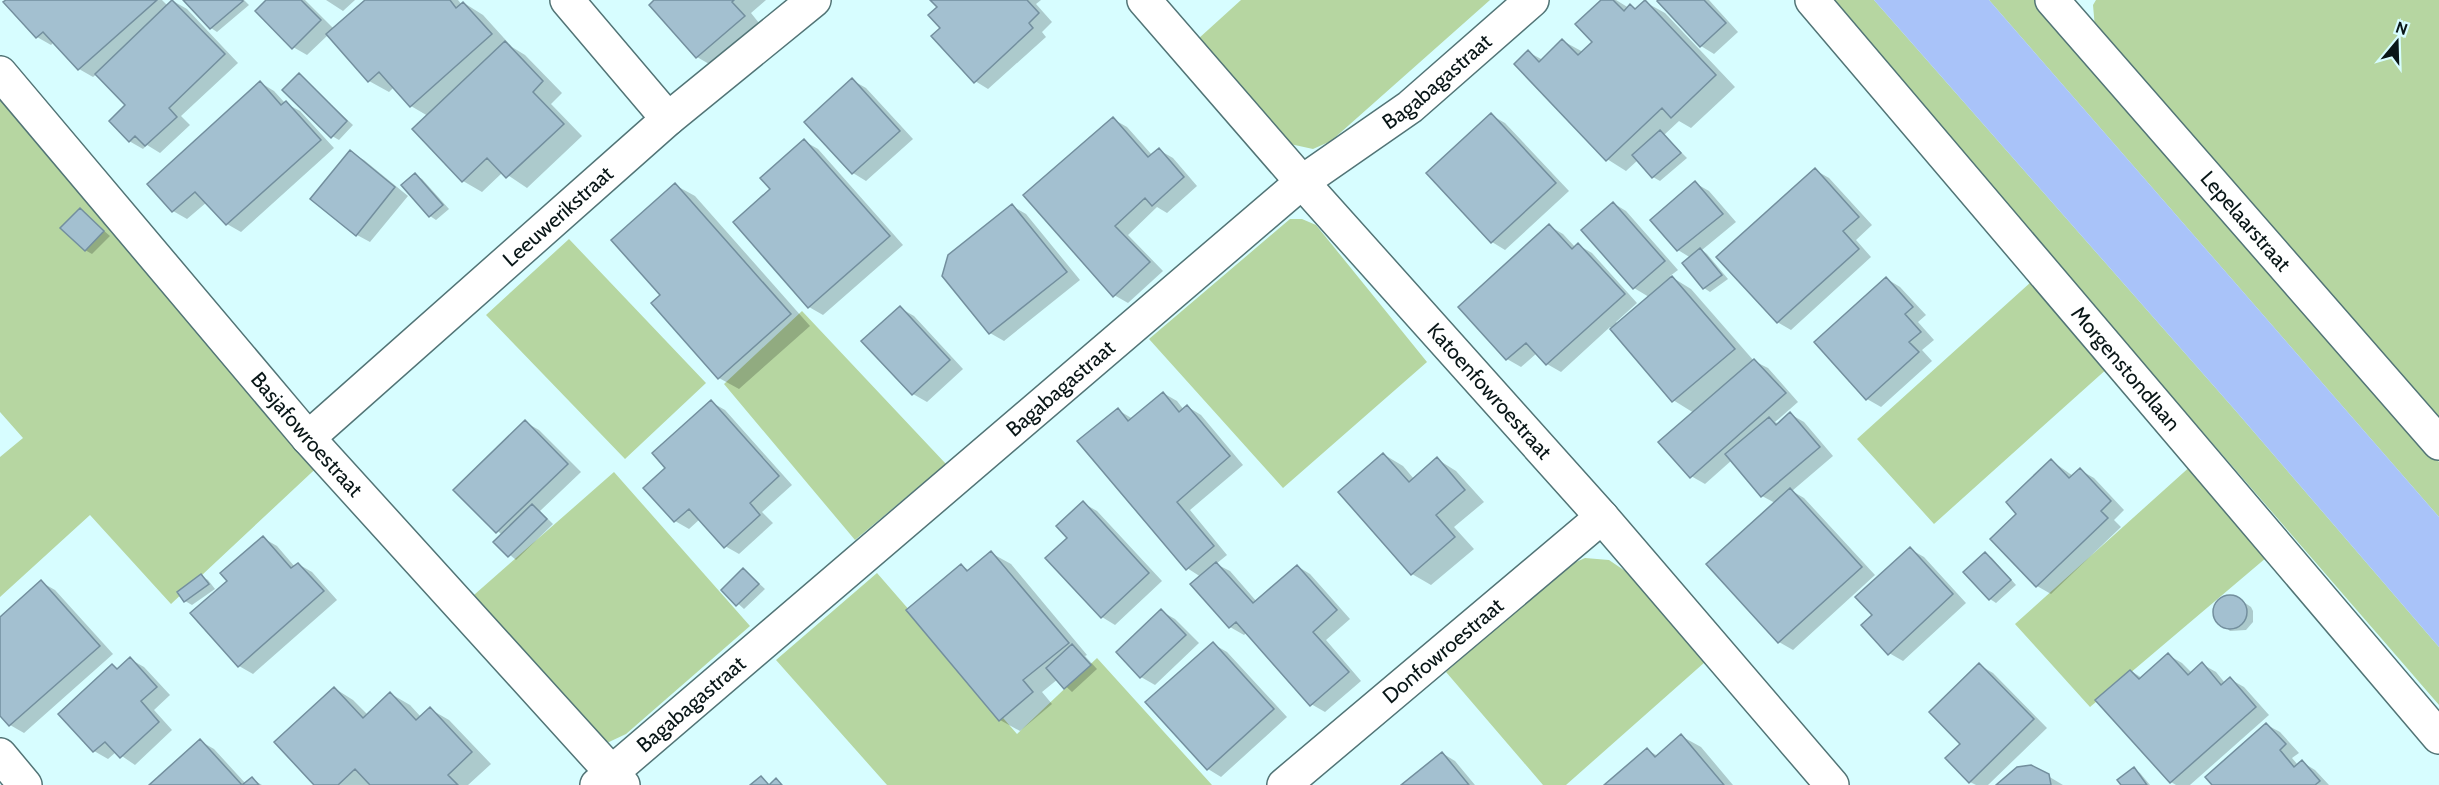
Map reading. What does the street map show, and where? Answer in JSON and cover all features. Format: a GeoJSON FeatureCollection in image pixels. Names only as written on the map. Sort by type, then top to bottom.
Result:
{"type":"FeatureCollection","features":[{"type":"Feature","properties":{"kind":"street"},"geometry":{"type":"LineString","coordinates":[[567,0],[668,119]]}},
{"type":"Feature","properties":{"kind":"street","name":"Leeuwerikstraat"},"geometry":{"type":"LineString","coordinates":[[308,438],[668,119],[814,0]]}},
{"type":"Feature","properties":{"kind":"street","name":"Katoenfowroestraat"},"geometry":{"type":"LineString","coordinates":[[1144,0],[1302,182],[1602,517],[1832,785]]}},
{"type":"Feature","properties":{"kind":"street","name":"Bagabagastraat"},"geometry":{"type":"LineString","coordinates":[[611,781],[1302,182],[1410,107],[1532,0]]}},
{"type":"Feature","properties":{"kind":"street","name":"Morgenstondlaan"},"geometry":{"type":"LineString","coordinates":[[1812,0],[2439,737]]}},
{"type":"Feature","properties":{"kind":"street","name":"Lepelaarstraat"},"geometry":{"type":"LineString","coordinates":[[2054,1],[2439,443]]}},
{"type":"Feature","properties":{"kind":"street","name":"Basjafowroestraat"},"geometry":{"type":"LineString","coordinates":[[0,73],[308,438],[611,781]]}},
{"type":"Feature","properties":{"kind":"street","name":"Donfowroestraat"},"geometry":{"type":"LineString","coordinates":[[1284,785],[1602,517]]}},
{"type":"Feature","properties":{"kind":"street"},"geometry":{"type":"LineString","coordinates":[[0,755],[25,785]]}},
{"type":"Feature","properties":{"kind":"green space"},"geometry":{"type":"Polygon","coordinates":[[[1241,0],[1490,0],[1331,141],[1313,149],[1281,142],[1198,39],[1241,0]]]}},
{"type":"Feature","properties":{"kind":"green space"},"geometry":{"type":"Polygon","coordinates":[[[1829,0],[1874,0],[2235,410],[2439,647],[2439,705],[1829,0]]]}},
{"type":"Feature","properties":{"kind":"green space"},"geometry":{"type":"Polygon","coordinates":[[[1989,0],[2036,0],[2439,462],[2439,517],[1989,0]]]}},
{"type":"Feature","properties":{"kind":"green space"},"geometry":{"type":"Polygon","coordinates":[[[2096,0],[2439,0],[2439,423],[2095,28],[2093,5],[2096,0]]]}},
{"type":"Feature","properties":{"kind":"green space"},"geometry":{"type":"Polygon","coordinates":[[[0,83],[326,459],[171,604],[90,515],[0,597],[0,457],[23,438],[0,412],[0,83]]]}},
{"type":"Feature","properties":{"kind":"green space"},"geometry":{"type":"Polygon","coordinates":[[[1290,219],[1302,219],[1316,225],[1427,362],[1283,488],[1149,339],[1290,219]]]}},
{"type":"Feature","properties":{"kind":"green space"},"geometry":{"type":"Polygon","coordinates":[[[569,239],[706,383],[625,459],[486,315],[569,239]]]}},
{"type":"Feature","properties":{"kind":"green space"},"geometry":{"type":"Polygon","coordinates":[[[2031,282],[2109,367],[1934,524],[1857,439],[2031,282]]]}},
{"type":"Feature","properties":{"kind":"green space"},"geometry":{"type":"Polygon","coordinates":[[[802,311],[946,464],[855,540],[724,384],[802,311]]]}},
{"type":"Feature","properties":{"kind":"green space"},"geometry":{"type":"Polygon","coordinates":[[[2193,464],[2273,552],[2090,707],[2015,624],[2193,464]]]}},
{"type":"Feature","properties":{"kind":"green space"},"geometry":{"type":"Polygon","coordinates":[[[614,472],[750,626],[626,734],[609,742],[585,738],[466,602],[614,472]]]}},
{"type":"Feature","properties":{"kind":"green space"},"geometry":{"type":"Polygon","coordinates":[[[1585,558],[1609,560],[1631,575],[1705,662],[1566,785],[1543,785],[1446,672],[1565,567],[1585,558]]]}},
{"type":"Feature","properties":{"kind":"green space"},"geometry":{"type":"Polygon","coordinates":[[[877,573],[1017,734],[1097,658],[1212,785],[887,785],[776,660],[877,573]]]}},
{"type":"Feature","properties":{"kind":"water"},"geometry":{"type":"Polygon","coordinates":[[[1874,0],[1989,0],[2439,517],[2439,647],[2235,410],[1874,0]]]}},
{"type":"Feature","properties":{"kind":"building"},"geometry":{"type":"Polygon","coordinates":[[[6,0],[157,0],[78,70],[43,32],[36,38],[3,2],[6,0]]]}},
{"type":"Feature","properties":{"kind":"building"},"geometry":{"type":"Polygon","coordinates":[[[172,0],[225,54],[169,108],[177,117],[145,146],[135,136],[129,142],[109,121],[125,105],[95,74],[172,0]]]}},
{"type":"Feature","properties":{"kind":"building"},"geometry":{"type":"Polygon","coordinates":[[[183,0],[242,0],[243,1],[210,29],[183,0]]]}},
{"type":"Feature","properties":{"kind":"building"},"geometry":{"type":"Polygon","coordinates":[[[266,0],[301,0],[321,20],[292,49],[255,11],[266,0]]]}},
{"type":"Feature","properties":{"kind":"building"},"geometry":{"type":"Polygon","coordinates":[[[365,0],[450,0],[456,8],[463,2],[492,34],[410,107],[379,72],[368,82],[326,34],[365,0]]]}},
{"type":"Feature","properties":{"kind":"building"},"geometry":{"type":"Polygon","coordinates":[[[654,0],[734,0],[732,2],[745,16],[696,58],[649,5],[654,0]]]}},
{"type":"Feature","properties":{"kind":"building"},"geometry":{"type":"Polygon","coordinates":[[[930,0],[1027,0],[1039,13],[1029,23],[1033,28],[974,83],[931,36],[940,28],[928,15],[937,7],[930,0]]]}},
{"type":"Feature","properties":{"kind":"building"},"geometry":{"type":"Polygon","coordinates":[[[1601,0],[1613,0],[1624,11],[1630,4],[1635,9],[1645,0],[1716,75],[1671,118],[1662,108],[1606,161],[1514,64],[1528,50],[1539,62],[1562,39],[1578,55],[1592,42],[1575,24],[1601,0]]]}},
{"type":"Feature","properties":{"kind":"building"},"geometry":{"type":"Polygon","coordinates":[[[1658,0],[1704,0],[1726,23],[1700,47],[1658,0]]]}},
{"type":"Feature","properties":{"kind":"building"},"geometry":{"type":"Polygon","coordinates":[[[505,41],[543,81],[533,92],[564,124],[506,178],[487,158],[462,182],[412,129],[505,41]]]}},
{"type":"Feature","properties":{"kind":"building"},"geometry":{"type":"Polygon","coordinates":[[[299,73],[347,121],[331,138],[282,90],[299,73]]]}},
{"type":"Feature","properties":{"kind":"building"},"geometry":{"type":"Polygon","coordinates":[[[852,78],[900,131],[852,174],[804,122],[852,78]]]}},
{"type":"Feature","properties":{"kind":"building"},"geometry":{"type":"Polygon","coordinates":[[[260,81],[281,105],[286,101],[321,140],[226,225],[195,192],[172,212],[147,184],[260,81]]]}},
{"type":"Feature","properties":{"kind":"building"},"geometry":{"type":"Polygon","coordinates":[[[1491,113],[1556,183],[1491,243],[1426,173],[1491,113]]]}},
{"type":"Feature","properties":{"kind":"building"},"geometry":{"type":"Polygon","coordinates":[[[1113,117],[1148,157],[1159,148],[1184,177],[1152,206],[1145,198],[1115,226],[1150,262],[1113,297],[1023,195],[1113,117]]]}},
{"type":"Feature","properties":{"kind":"building"},"geometry":{"type":"Polygon","coordinates":[[[1660,130],[1681,153],[1652,178],[1632,155],[1660,130]]]}},
{"type":"Feature","properties":{"kind":"building"},"geometry":{"type":"Polygon","coordinates":[[[804,139],[890,236],[808,308],[733,222],[770,189],[760,178],[804,139]]]}},
{"type":"Feature","properties":{"kind":"building"},"geometry":{"type":"Polygon","coordinates":[[[350,150],[395,187],[356,236],[310,199],[350,150]]]}},
{"type":"Feature","properties":{"kind":"building"},"geometry":{"type":"Polygon","coordinates":[[[1815,168],[1859,217],[1843,231],[1859,249],[1777,323],[1716,257],[1815,168]]]}},
{"type":"Feature","properties":{"kind":"building"},"geometry":{"type":"Polygon","coordinates":[[[415,173],[443,205],[429,217],[401,185],[415,173]]]}},
{"type":"Feature","properties":{"kind":"building"},"geometry":{"type":"Polygon","coordinates":[[[1695,181],[1723,214],[1677,251],[1650,220],[1695,181]]]}},
{"type":"Feature","properties":{"kind":"building"},"geometry":{"type":"Polygon","coordinates":[[[675,183],[791,314],[718,379],[651,303],[660,295],[611,240],[675,183]]]}},
{"type":"Feature","properties":{"kind":"building"},"geometry":{"type":"Polygon","coordinates":[[[1613,202],[1665,261],[1633,289],[1581,230],[1613,202]]]}},
{"type":"Feature","properties":{"kind":"building"},"geometry":{"type":"Polygon","coordinates":[[[1012,204],[1067,272],[989,334],[942,276],[948,255],[1012,204]]]}},
{"type":"Feature","properties":{"kind":"building"},"geometry":{"type":"Polygon","coordinates":[[[80,208],[104,231],[85,251],[60,228],[80,208]]]}},
{"type":"Feature","properties":{"kind":"building"},"geometry":{"type":"Polygon","coordinates":[[[1549,224],[1572,249],[1578,243],[1625,294],[1546,365],[1526,343],[1506,360],[1458,307],[1549,224]]]}},
{"type":"Feature","properties":{"kind":"building"},"geometry":{"type":"Polygon","coordinates":[[[1700,248],[1722,275],[1703,289],[1682,263],[1700,248]]]}},
{"type":"Feature","properties":{"kind":"building"},"geometry":{"type":"Polygon","coordinates":[[[1672,276],[1735,349],[1672,402],[1610,329],[1672,276]]]}},
{"type":"Feature","properties":{"kind":"building"},"geometry":{"type":"Polygon","coordinates":[[[1886,277],[1913,307],[1905,314],[1921,332],[1909,342],[1919,352],[1866,400],[1814,342],[1886,277]]]}},
{"type":"Feature","properties":{"kind":"building"},"geometry":{"type":"Polygon","coordinates":[[[900,306],[950,360],[912,395],[861,341],[900,306]]]}},
{"type":"Feature","properties":{"kind":"building"},"geometry":{"type":"Polygon","coordinates":[[[1754,359],[1786,393],[1690,478],[1658,442],[1754,359]]]}},
{"type":"Feature","properties":{"kind":"building"},"geometry":{"type":"Polygon","coordinates":[[[1163,392],[1179,412],[1187,405],[1230,456],[1177,502],[1214,546],[1186,570],[1077,441],[1118,408],[1128,421],[1163,392]]]}},
{"type":"Feature","properties":{"kind":"building"},"geometry":{"type":"Polygon","coordinates":[[[711,400],[779,476],[750,503],[760,515],[724,548],[689,509],[674,522],[643,488],[665,468],[652,453],[711,400]]]}},
{"type":"Feature","properties":{"kind":"building"},"geometry":{"type":"Polygon","coordinates":[[[1790,412],[1820,447],[1761,497],[1725,454],[1769,417],[1776,425],[1790,412]]]}},
{"type":"Feature","properties":{"kind":"building"},"geometry":{"type":"Polygon","coordinates":[[[525,420],[568,464],[496,533],[453,490],[525,420]]]}},
{"type":"Feature","properties":{"kind":"building"},"geometry":{"type":"Polygon","coordinates":[[[1383,453],[1409,482],[1437,457],[1465,490],[1436,515],[1455,537],[1411,575],[1338,492],[1383,453]]]}},
{"type":"Feature","properties":{"kind":"building"},"geometry":{"type":"Polygon","coordinates":[[[2051,459],[2069,478],[2080,468],[2111,501],[2101,511],[2108,518],[2036,587],[1990,539],[2016,514],[2006,502],[2051,459]]]}},
{"type":"Feature","properties":{"kind":"building"},"geometry":{"type":"Polygon","coordinates":[[[1790,488],[1862,567],[1778,643],[1706,564],[1790,488]]]}},
{"type":"Feature","properties":{"kind":"building"},"geometry":{"type":"Polygon","coordinates":[[[1083,501],[1149,573],[1101,618],[1045,558],[1067,538],[1056,526],[1083,501]]]}},
{"type":"Feature","properties":{"kind":"building"},"geometry":{"type":"Polygon","coordinates":[[[532,504],[547,519],[508,557],[493,542],[532,504]]]}},
{"type":"Feature","properties":{"kind":"building"},"geometry":{"type":"Polygon","coordinates":[[[263,536],[291,568],[298,563],[324,591],[238,667],[190,613],[227,581],[220,573],[263,536]]]}},
{"type":"Feature","properties":{"kind":"building"},"geometry":{"type":"Polygon","coordinates":[[[1910,547],[1953,594],[1888,655],[1861,625],[1872,615],[1855,597],[1910,547]]]}},
{"type":"Feature","properties":{"kind":"building"},"geometry":{"type":"Polygon","coordinates":[[[991,551],[1069,643],[1023,680],[1033,692],[999,721],[906,610],[961,564],[967,571],[991,551]]]}},
{"type":"Feature","properties":{"kind":"building"},"geometry":{"type":"Polygon","coordinates":[[[1985,552],[2011,580],[1989,600],[1963,572],[1985,552]]]}},
{"type":"Feature","properties":{"kind":"building"},"geometry":{"type":"Polygon","coordinates":[[[1216,562],[1253,603],[1297,565],[1337,610],[1313,632],[1349,672],[1310,706],[1236,622],[1229,628],[1190,584],[1216,562]]]}},
{"type":"Feature","properties":{"kind":"building"},"geometry":{"type":"Polygon","coordinates":[[[743,568],[759,584],[736,606],[721,590],[743,568]]]}},
{"type":"Feature","properties":{"kind":"building"},"geometry":{"type":"Polygon","coordinates":[[[201,574],[209,584],[184,602],[177,592],[201,574]]]}},
{"type":"Feature","properties":{"kind":"building"},"geometry":{"type":"Polygon","coordinates":[[[41,580],[100,646],[9,726],[0,716],[0,617],[41,580]]]}},
{"type":"Feature","properties":{"kind":"building"},"geometry":{"type":"Polygon","coordinates":[[[2230,595],[2242,600],[2247,612],[2242,624],[2230,629],[2218,624],[2213,612],[2218,600],[2230,595]]]}},
{"type":"Feature","properties":{"kind":"building"},"geometry":{"type":"Polygon","coordinates":[[[1161,609],[1186,635],[1140,678],[1116,652],[1161,609]]]}},
{"type":"Feature","properties":{"kind":"building"},"geometry":{"type":"Polygon","coordinates":[[[1213,642],[1274,709],[1207,770],[1145,702],[1213,642]]]}},
{"type":"Feature","properties":{"kind":"building"},"geometry":{"type":"Polygon","coordinates":[[[1072,644],[1091,665],[1064,689],[1046,668],[1072,644]]]}},
{"type":"Feature","properties":{"kind":"building"},"geometry":{"type":"Polygon","coordinates":[[[2168,653],[2188,675],[2202,662],[2221,685],[2230,677],[2256,707],[2170,783],[2095,700],[2130,670],[2139,679],[2168,653]]]}},
{"type":"Feature","properties":{"kind":"building"},"geometry":{"type":"Polygon","coordinates":[[[130,657],[157,687],[141,701],[159,722],[120,758],[105,742],[93,752],[58,714],[112,664],[117,669],[130,657]]]}},
{"type":"Feature","properties":{"kind":"building"},"geometry":{"type":"Polygon","coordinates":[[[1979,663],[2034,719],[1969,783],[1945,758],[1960,744],[1929,712],[1979,663]]]}},
{"type":"Feature","properties":{"kind":"building"},"geometry":{"type":"Polygon","coordinates":[[[334,687],[363,718],[390,692],[416,720],[430,707],[472,752],[448,775],[458,785],[370,785],[355,769],[338,785],[314,785],[274,742],[334,687]]]}},
{"type":"Feature","properties":{"kind":"building"},"geometry":{"type":"Polygon","coordinates":[[[2266,723],[2286,744],[2280,750],[2294,767],[2302,760],[2320,781],[2315,785],[2212,785],[2205,777],[2266,723]]]}},
{"type":"Feature","properties":{"kind":"building"},"geometry":{"type":"Polygon","coordinates":[[[1681,734],[1724,785],[1604,785],[1647,748],[1655,757],[1681,734]]]}},
{"type":"Feature","properties":{"kind":"building"},"geometry":{"type":"Polygon","coordinates":[[[200,739],[242,785],[149,785],[200,739]]]}},
{"type":"Feature","properties":{"kind":"building"},"geometry":{"type":"Polygon","coordinates":[[[1442,752],[1469,785],[1401,785],[1442,752]]]}},
{"type":"Feature","properties":{"kind":"building"},"geometry":{"type":"Polygon","coordinates":[[[2031,765],[2049,774],[2051,785],[1996,785],[2017,767],[2031,765]]]}},
{"type":"Feature","properties":{"kind":"building"},"geometry":{"type":"Polygon","coordinates":[[[2134,767],[2147,785],[2121,785],[2117,780],[2134,767]]]}},
{"type":"Feature","properties":{"kind":"building"},"geometry":{"type":"Polygon","coordinates":[[[761,776],[769,785],[750,785],[761,776]]]}},
{"type":"Feature","properties":{"kind":"building"},"geometry":{"type":"Polygon","coordinates":[[[252,777],[259,785],[242,785],[252,777]]]}},
{"type":"Feature","properties":{"kind":"building"},"geometry":{"type":"Polygon","coordinates":[[[776,778],[782,785],[769,785],[776,778]]]}}]}
